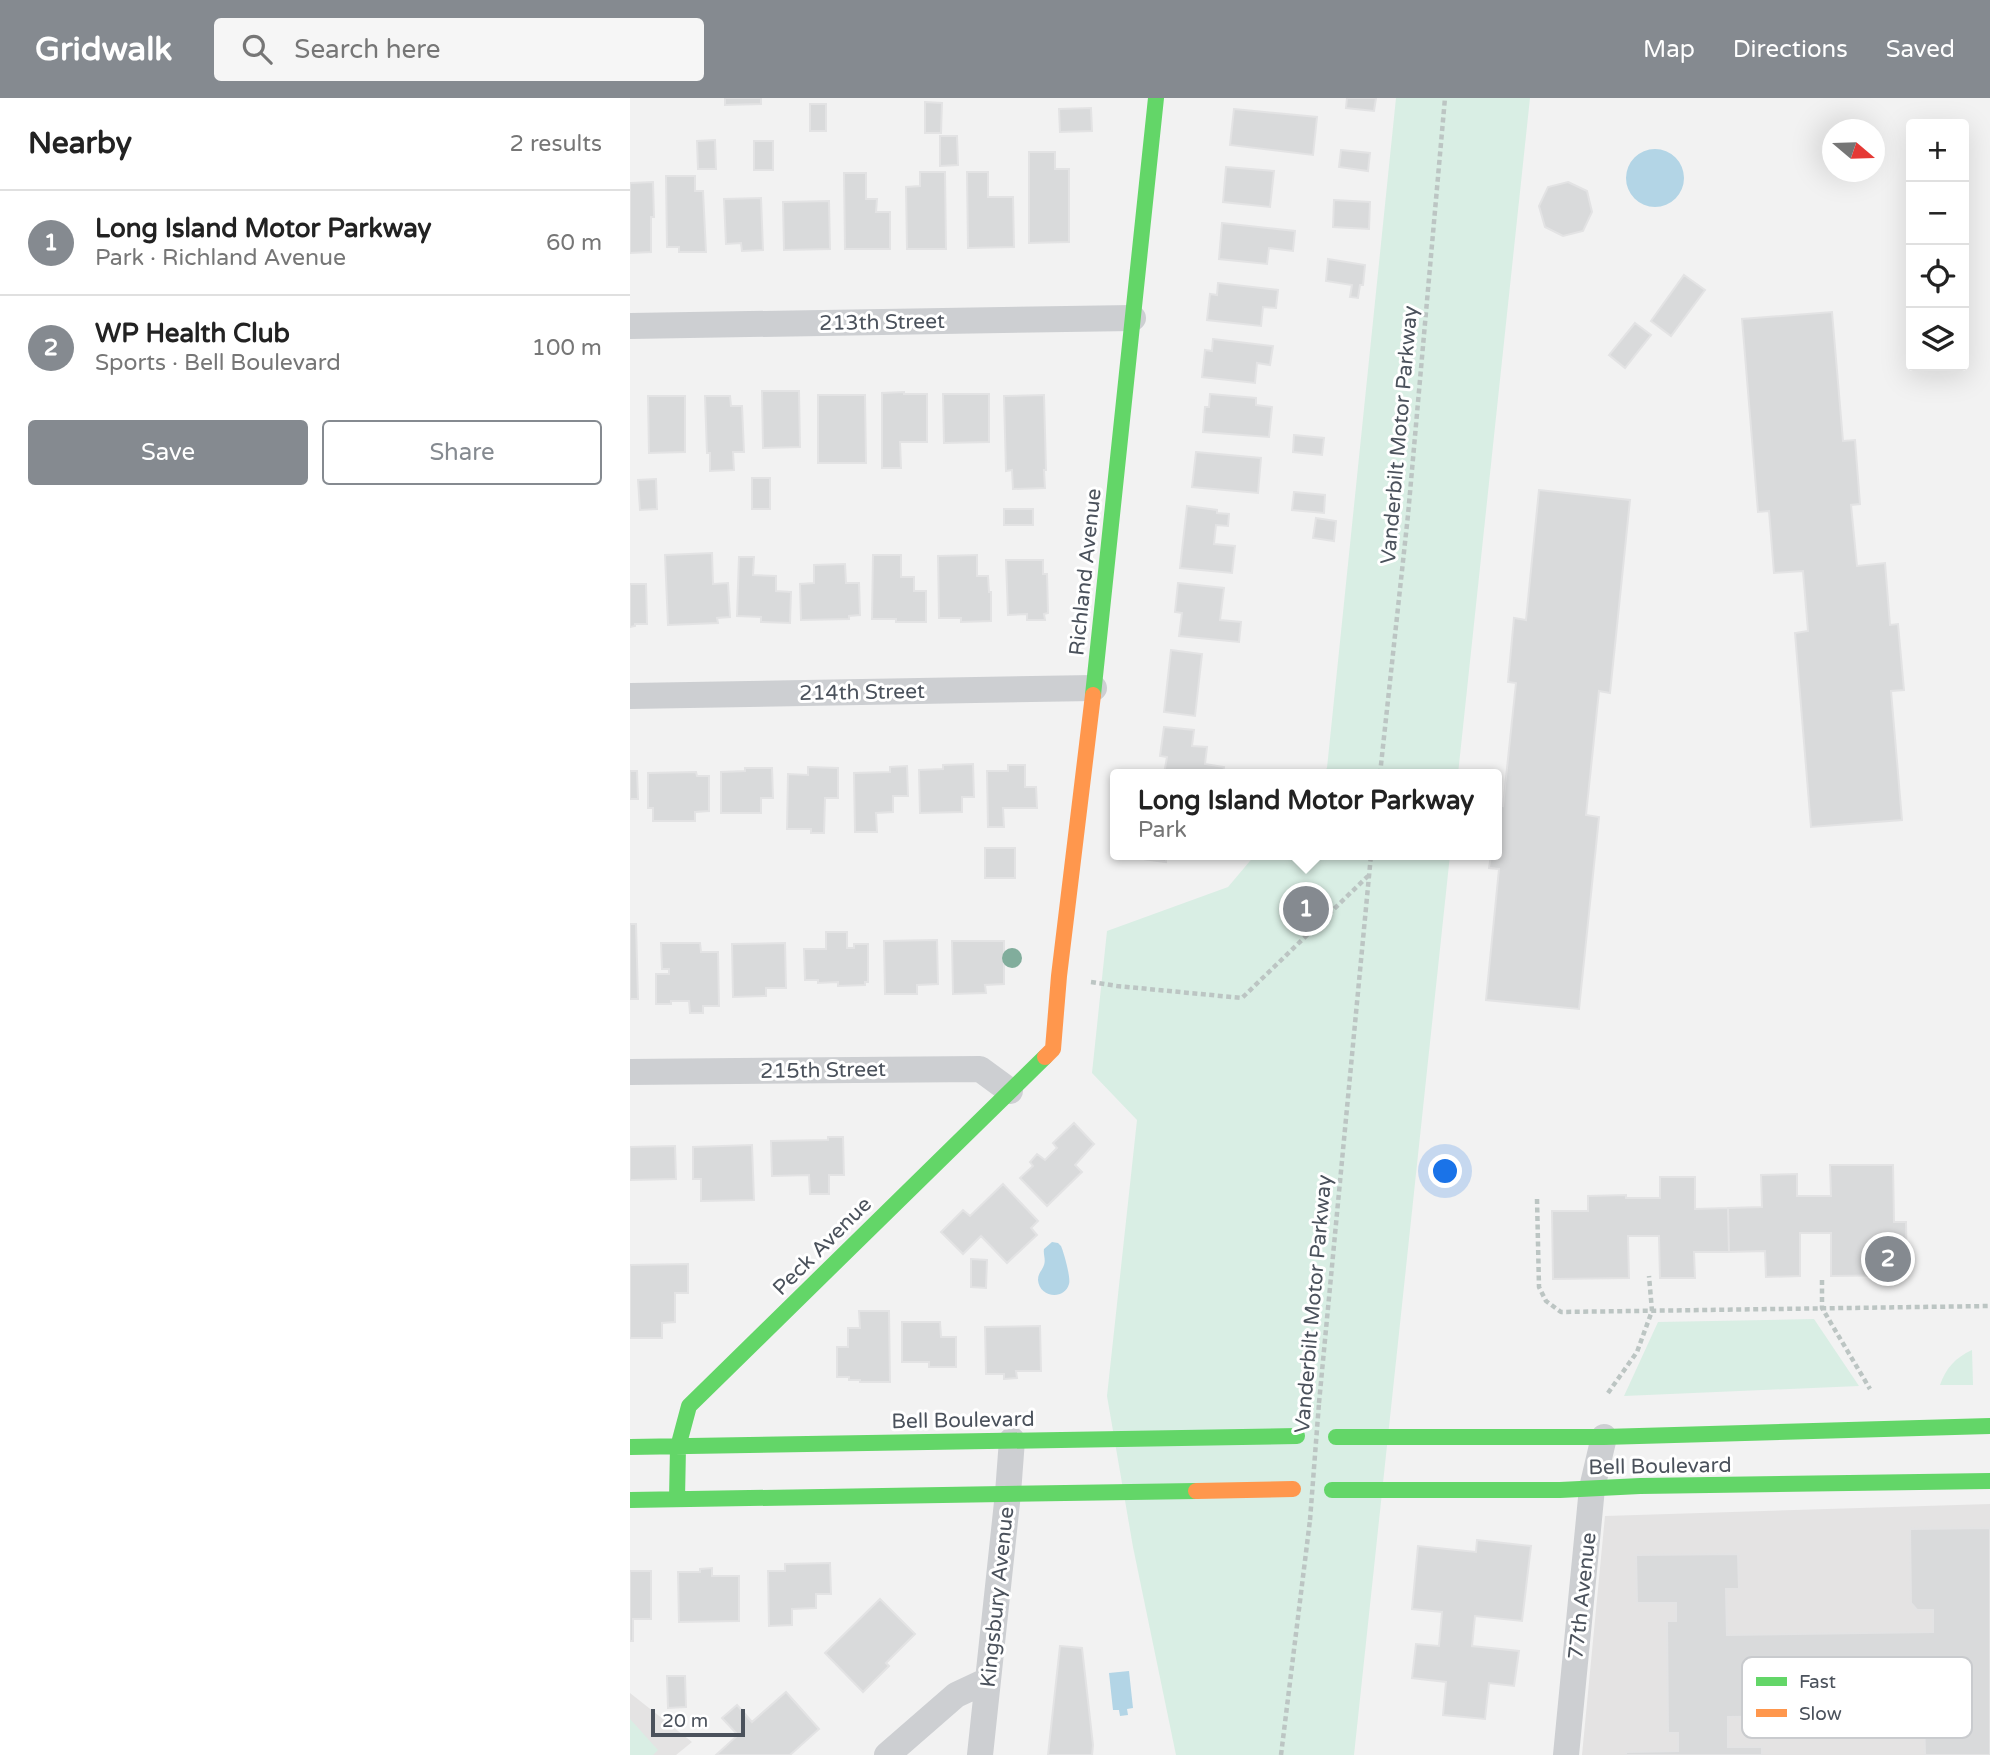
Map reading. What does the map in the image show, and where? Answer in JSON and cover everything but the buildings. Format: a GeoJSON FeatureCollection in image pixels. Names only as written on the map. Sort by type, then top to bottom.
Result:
{"type":"FeatureCollection","features":[{"type":"Feature","properties":{"kind":"street","name":"Richland Avenue"},"geometry":{"type":"LineString","coordinates":[[1053,1049],[1156,98]]}},
{"type":"Feature","properties":{"kind":"street","name":"213th Street"},"geometry":{"type":"LineString","coordinates":[[630,326],[1133,318]]}},
{"type":"Feature","properties":{"kind":"street","name":"214th Street"},"geometry":{"type":"LineString","coordinates":[[630,696],[1094,688]]}},
{"type":"Feature","properties":{"kind":"street","name":"Peck Avenue"},"geometry":{"type":"LineString","coordinates":[[677,1499],[678,1447],[688,1406],[1053,1049]]}},
{"type":"Feature","properties":{"kind":"street","name":"215th Street"},"geometry":{"type":"LineString","coordinates":[[630,1072],[980,1069],[1010,1091]]}},
{"type":"Feature","properties":{"kind":"street","name":"Bell Boulevard"},"geometry":{"type":"LineString","coordinates":[[1336,1437],[1604,1437],[1990,1426]]}},
{"type":"Feature","properties":{"kind":"street","name":"Bell Boulevard"},"geometry":{"type":"LineString","coordinates":[[630,1447],[1297,1436]]}},
{"type":"Feature","properties":{"kind":"street","name":"77th Avenue"},"geometry":{"type":"LineString","coordinates":[[1566,1755],[1592,1488],[1604,1437]]}},
{"type":"Feature","properties":{"kind":"street","name":"Kingsbury Avenue"},"geometry":{"type":"LineString","coordinates":[[980,1755],[1012,1440]]}},
{"type":"Feature","properties":{"kind":"street","name":"Bell Boulevard"},"geometry":{"type":"LineString","coordinates":[[1332,1490],[1560,1490],[1990,1481]]}},
{"type":"Feature","properties":{"kind":"street"},"geometry":{"type":"LineString","coordinates":[[630,1500],[1293,1489]]}},
{"type":"Feature","properties":{"kind":"street"},"geometry":{"type":"LineString","coordinates":[[887,1755],[956,1695],[988,1680]]}},
{"type":"Feature","properties":{"kind":"path","name":"Vanderbilt Motor Parkway"},"geometry":{"type":"LineString","coordinates":[[1381,769],[1408,515],[1445,98]]}},
{"type":"Feature","properties":{"kind":"path","name":"Vanderbilt Motor Parkway"},"geometry":{"type":"LineString","coordinates":[[1281,1755],[1310,1520],[1370,860]]}},
{"type":"Feature","properties":{"kind":"path"},"geometry":{"type":"LineString","coordinates":[[1059,976],[1117,986],[1242,998],[1369,875]]}},
{"type":"Feature","properties":{"kind":"path"},"geometry":{"type":"LineString","coordinates":[[1537,1199],[1539,1287],[1546,1301],[1561,1312],[1990,1306]]}},
{"type":"Feature","properties":{"kind":"path"},"geometry":{"type":"LineString","coordinates":[[1608,1393],[1637,1352],[1652,1311],[1649,1276]]}},
{"type":"Feature","properties":{"kind":"path"},"geometry":{"type":"LineString","coordinates":[[1822,1280],[1822,1308],[1870,1389]]}},
{"type":"Feature","properties":{"kind":"shaded area"},"geometry":{"type":"Polygon","coordinates":[[[1990,1504],[1990,1755],[1582,1755],[1605,1516],[1990,1504]]]}},
{"type":"Feature","properties":{"kind":"shaded area"},"geometry":{"type":"Polygon","coordinates":[[[630,1693],[692,1742],[676,1755],[630,1755],[630,1693]]]}},
{"type":"Feature","properties":{"kind":"green space"},"geometry":{"type":"Polygon","coordinates":[[[1396,98],[1530,98],[1459,769],[1327,768],[1396,98]]]}},
{"type":"Feature","properties":{"kind":"green space"},"geometry":{"type":"Polygon","coordinates":[[[1251,860],[1449,860],[1354,1755],[1176,1755],[1133,1547],[1107,1396],[1137,1120],[1092,1073],[1107,931],[1228,887],[1251,860]]]}},
{"type":"Feature","properties":{"kind":"green space"},"geometry":{"type":"Polygon","coordinates":[[[1814,1319],[1859,1386],[1624,1396],[1658,1322],[1814,1319]]]}},
{"type":"Feature","properties":{"kind":"green space"},"geometry":{"type":"Polygon","coordinates":[[[1972,1350],[1973,1385],[1940,1385],[1952,1364],[1972,1350]]]}},
{"type":"Feature","properties":{"kind":"green space"},"geometry":{"type":"Polygon","coordinates":[[[630,1719],[658,1750],[653,1755],[630,1755],[630,1719]]]}},
{"type":"Feature","properties":{"kind":"water"},"geometry":{"type":"Polygon","coordinates":[[[1655,149],[1676,157],[1684,178],[1676,199],[1655,207],[1634,199],[1626,178],[1634,157],[1655,149]]]}},
{"type":"Feature","properties":{"kind":"water"},"geometry":{"type":"Polygon","coordinates":[[[1052,1242],[1061,1246],[1069,1277],[1066,1289],[1057,1295],[1043,1290],[1038,1280],[1045,1263],[1044,1249],[1052,1242]]]}},
{"type":"Feature","properties":{"kind":"water"},"geometry":{"type":"Polygon","coordinates":[[[1129,1671],[1133,1708],[1127,1709],[1128,1715],[1120,1716],[1119,1710],[1113,1710],[1109,1673],[1129,1671]]]}},
{"type":"Feature","properties":{"kind":"traffic: fast"},"geometry":{"type":"LineString","coordinates":[[1093,695],[1156,98]]}},
{"type":"Feature","properties":{"kind":"traffic: fast"},"geometry":{"type":"LineString","coordinates":[[677,1499],[678,1447],[689,1406],[1045,1057]]}},
{"type":"Feature","properties":{"kind":"traffic: fast"},"geometry":{"type":"LineString","coordinates":[[1336,1437],[1604,1437],[1990,1426]]}},
{"type":"Feature","properties":{"kind":"traffic: fast"},"geometry":{"type":"LineString","coordinates":[[630,1447],[1297,1436]]}},
{"type":"Feature","properties":{"kind":"traffic: fast"},"geometry":{"type":"LineString","coordinates":[[1332,1490],[1560,1490],[1640,1486],[1990,1481]]}},
{"type":"Feature","properties":{"kind":"traffic: fast"},"geometry":{"type":"LineString","coordinates":[[630,1500],[1196,1491]]}},
{"type":"Feature","properties":{"kind":"traffic: slow"},"geometry":{"type":"LineString","coordinates":[[1045,1057],[1053,1049],[1059,976],[1093,695]]}},
{"type":"Feature","properties":{"kind":"traffic: slow"},"geometry":{"type":"LineString","coordinates":[[1196,1491],[1293,1489]]}},
{"type":"Feature","properties":{"kind":"place","name":"Long Island Motor Parkway"},"geometry":{"type":"Point","coordinates":[1306,909]}},
{"type":"Feature","properties":{"kind":"place","name":"WP Health Club"},"geometry":{"type":"Point","coordinates":[1888,1259]}}]}
